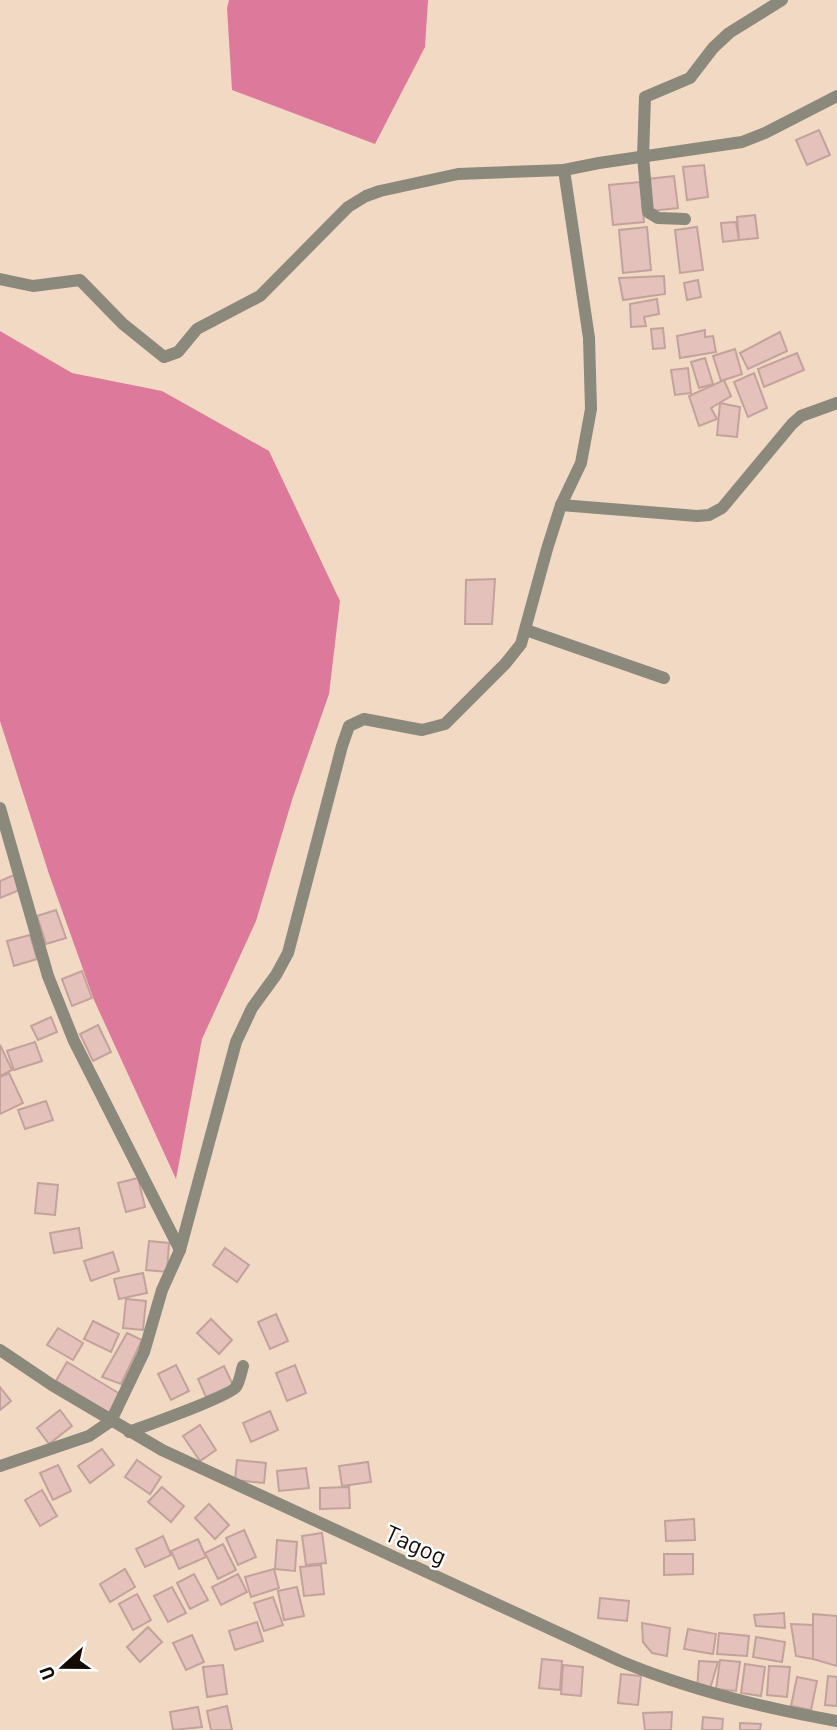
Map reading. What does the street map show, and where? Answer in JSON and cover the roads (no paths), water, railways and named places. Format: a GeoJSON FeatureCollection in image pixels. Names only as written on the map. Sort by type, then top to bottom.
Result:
{"type":"FeatureCollection","features":[{"type":"Feature","properties":{"kind":"street"},"geometry":{"type":"LineString","coordinates":[[685,219],[658,218],[649,214],[643,157],[645,97],[690,78],[713,48],[729,33],[782,0]]}},
{"type":"Feature","properties":{"kind":"street"},"geometry":{"type":"LineString","coordinates":[[0,279],[33,286],[80,280],[124,324],[164,358],[178,352],[197,329],[260,296],[348,208],[366,196],[458,174],[564,170],[753,139],[837,96]]}},
{"type":"Feature","properties":{"kind":"street"},"geometry":{"type":"LineString","coordinates":[[0,1466],[89,1436],[111,1421],[145,1352],[162,1290],[180,1250],[236,1042],[252,1008],[288,953],[349,726],[365,719],[422,730],[445,724],[516,653],[526,631],[561,505],[581,463],[591,409],[589,338],[564,170]]}},
{"type":"Feature","properties":{"kind":"street"},"geometry":{"type":"LineString","coordinates":[[561,505],[697,516],[709,514],[722,508],[792,424],[802,416],[837,403]]}},
{"type":"Feature","properties":{"kind":"street"},"geometry":{"type":"LineString","coordinates":[[526,631],[664,678]]}},
{"type":"Feature","properties":{"kind":"street"},"geometry":{"type":"LineString","coordinates":[[0,808],[6,851],[48,976],[74,1041],[180,1250]]}},
{"type":"Feature","properties":{"kind":"street","name":"Tagog"},"geometry":{"type":"LineString","coordinates":[[0,1350],[111,1421],[162,1450],[658,1677],[778,1711],[837,1721]]}},
{"type":"Feature","properties":{"kind":"street"},"geometry":{"type":"LineString","coordinates":[[129,1432],[233,1390],[237,1386],[243,1366]]}}]}
